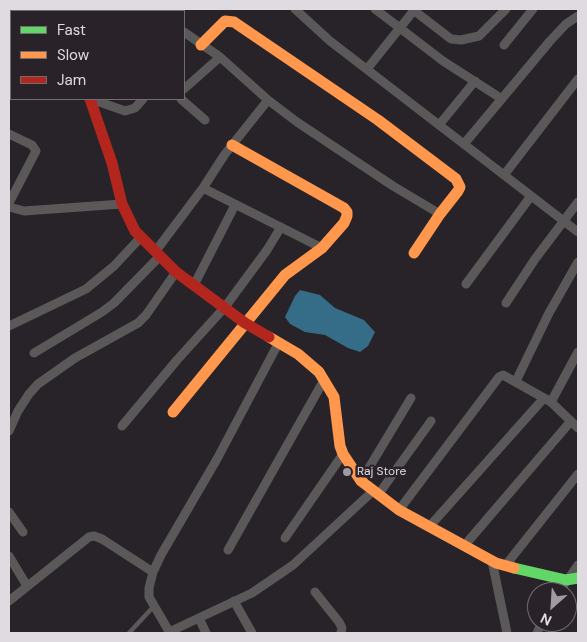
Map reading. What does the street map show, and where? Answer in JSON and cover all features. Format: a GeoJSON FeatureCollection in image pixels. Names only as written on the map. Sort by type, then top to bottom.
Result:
{"type":"FeatureCollection","features":[{"type":"Feature","properties":{"kind":"street"},"geometry":{"type":"LineString","coordinates":[[295,9],[330,41],[578,232]]}},
{"type":"Feature","properties":{"kind":"street"},"geometry":{"type":"LineString","coordinates":[[375,9],[442,61],[502,99]]}},
{"type":"Feature","properties":{"kind":"street"},"geometry":{"type":"LineString","coordinates":[[367,69],[414,9],[451,39],[461,40],[479,36],[506,9]]}},
{"type":"Feature","properties":{"kind":"street"},"geometry":{"type":"LineString","coordinates":[[504,45],[533,9]]}},
{"type":"Feature","properties":{"kind":"street"},"geometry":{"type":"LineString","coordinates":[[464,144],[566,24],[578,16]]}},
{"type":"Feature","properties":{"kind":"street"},"geometry":{"type":"LineString","coordinates":[[202,44],[225,21],[234,22],[378,120],[459,182],[458,191],[414,253]]}},
{"type":"Feature","properties":{"kind":"street"},"geometry":{"type":"LineString","coordinates":[[185,33],[220,57],[268,100],[297,122],[393,186],[440,214]]}},
{"type":"Feature","properties":{"kind":"street"},"geometry":{"type":"LineString","coordinates":[[185,88],[220,57]]}},
{"type":"Feature","properties":{"kind":"street"},"geometry":{"type":"LineString","coordinates":[[504,176],[578,79]]}},
{"type":"Feature","properties":{"kind":"street"},"geometry":{"type":"LineString","coordinates":[[439,125],[475,81]]}},
{"type":"Feature","properties":{"kind":"street"},"geometry":{"type":"LineString","coordinates":[[90,100],[112,163],[122,204],[132,226],[176,272],[245,322],[298,354],[319,372],[334,397],[340,446],[343,454],[361,480],[375,493],[399,510],[492,561],[505,566],[566,580],[578,578]]}},
{"type":"Feature","properties":{"kind":"street"},"geometry":{"type":"LineString","coordinates":[[93,100],[125,111],[135,108],[142,100]]}},
{"type":"Feature","properties":{"kind":"street"},"geometry":{"type":"LineString","coordinates":[[182,100],[205,120]]}},
{"type":"Feature","properties":{"kind":"street"},"geometry":{"type":"LineString","coordinates":[[34,353],[114,303],[158,254],[232,145],[268,100]]}},
{"type":"Feature","properties":{"kind":"street"},"geometry":{"type":"LineString","coordinates":[[9,134],[32,145],[36,151],[9,203]]}},
{"type":"Feature","properties":{"kind":"street"},"geometry":{"type":"LineString","coordinates":[[173,412],[285,275],[322,248],[344,223],[347,216],[344,208],[232,145]]}},
{"type":"Feature","properties":{"kind":"street"},"geometry":{"type":"LineString","coordinates":[[203,188],[322,248]]}},
{"type":"Feature","properties":{"kind":"street"},"geometry":{"type":"LineString","coordinates":[[466,284],[531,196]]}},
{"type":"Feature","properties":{"kind":"street"},"geometry":{"type":"LineString","coordinates":[[506,303],[578,202]]}},
{"type":"Feature","properties":{"kind":"street"},"geometry":{"type":"LineString","coordinates":[[9,207],[24,211],[122,204]]}},
{"type":"Feature","properties":{"kind":"street"},"geometry":{"type":"LineString","coordinates":[[194,285],[235,205]]}},
{"type":"Feature","properties":{"kind":"street"},"geometry":{"type":"LineString","coordinates":[[122,426],[177,360],[225,307],[267,250],[281,227]]}},
{"type":"Feature","properties":{"kind":"street"},"geometry":{"type":"LineString","coordinates":[[9,326],[92,285],[114,266],[141,237]]}},
{"type":"Feature","properties":{"kind":"street"},"geometry":{"type":"LineString","coordinates":[[516,381],[549,313],[578,262]]}},
{"type":"Feature","properties":{"kind":"street"},"geometry":{"type":"LineString","coordinates":[[9,431],[24,402],[38,384],[75,358],[138,322],[146,315],[176,272]]}},
{"type":"Feature","properties":{"kind":"street"},"geometry":{"type":"LineString","coordinates":[[279,342],[217,460],[153,572],[148,597],[170,633],[252,593],[293,565],[375,493],[431,421]]}},
{"type":"Feature","properties":{"kind":"street"},"geometry":{"type":"LineString","coordinates":[[429,527],[548,400],[578,352]]}},
{"type":"Feature","properties":{"kind":"street"},"geometry":{"type":"LineString","coordinates":[[399,510],[503,375],[548,400],[578,428]]}},
{"type":"Feature","properties":{"kind":"street"},"geometry":{"type":"LineString","coordinates":[[228,550],[324,380]]}},
{"type":"Feature","properties":{"kind":"street"},"geometry":{"type":"LineString","coordinates":[[361,480],[411,398]]}},
{"type":"Feature","properties":{"kind":"street"},"geometry":{"type":"LineString","coordinates":[[464,546],[571,421]]}},
{"type":"Feature","properties":{"kind":"street"},"geometry":{"type":"LineString","coordinates":[[285,538],[343,454]]}},
{"type":"Feature","properties":{"kind":"street"},"geometry":{"type":"LineString","coordinates":[[505,566],[578,474]]}},
{"type":"Feature","properties":{"kind":"street"},"geometry":{"type":"LineString","coordinates":[[9,512],[24,532]]}},
{"type":"Feature","properties":{"kind":"street"},"geometry":{"type":"LineString","coordinates":[[9,601],[89,537],[94,536],[102,539],[153,572]]}},
{"type":"Feature","properties":{"kind":"street"},"geometry":{"type":"LineString","coordinates":[[9,556],[27,586]]}},
{"type":"Feature","properties":{"kind":"street"},"geometry":{"type":"LineString","coordinates":[[492,561],[507,633]]}},
{"type":"Feature","properties":{"kind":"street"},"geometry":{"type":"LineString","coordinates":[[566,580],[578,565]]}},
{"type":"Feature","properties":{"kind":"street"},"geometry":{"type":"LineString","coordinates":[[315,592],[339,622],[342,628],[341,633]]}},
{"type":"Feature","properties":{"kind":"street"},"geometry":{"type":"LineString","coordinates":[[234,602],[252,633]]}},
{"type":"Feature","properties":{"kind":"street"},"geometry":{"type":"LineString","coordinates":[[199,618],[206,633]]}},
{"type":"Feature","properties":{"kind":"lane"},"geometry":{"type":"LineString","coordinates":[[129,633],[154,606]]}},
{"type":"Feature","properties":{"kind":"water"},"geometry":{"type":"Polygon","coordinates":[[[300,290],[320,295],[335,308],[364,320],[375,332],[368,346],[360,352],[348,348],[325,335],[305,332],[290,324],[285,317],[300,290]]]}},
{"type":"Feature","properties":{"kind":"traffic: fast"},"geometry":{"type":"LineString","coordinates":[[514,568],[566,580],[578,578]]}},
{"type":"Feature","properties":{"kind":"traffic: slow"},"geometry":{"type":"LineString","coordinates":[[201,45],[225,21],[234,22],[378,120],[456,179],[460,187],[458,191],[414,253]]}},
{"type":"Feature","properties":{"kind":"traffic: slow"},"geometry":{"type":"LineString","coordinates":[[173,412],[285,275],[322,248],[344,223],[347,216],[344,208],[232,145]]}},
{"type":"Feature","properties":{"kind":"traffic: slow"},"geometry":{"type":"LineString","coordinates":[[269,337],[298,354],[319,372],[334,397],[340,446],[343,454],[361,481],[399,510],[496,563],[514,568]]}},
{"type":"Feature","properties":{"kind":"traffic: jam"},"geometry":{"type":"LineString","coordinates":[[90,100],[112,163],[122,204],[135,231],[176,272],[245,323],[269,337]]}},
{"type":"Feature","properties":{"kind":"place","name":"Raj Store"},"geometry":{"type":"Point","coordinates":[347,472]}}]}
